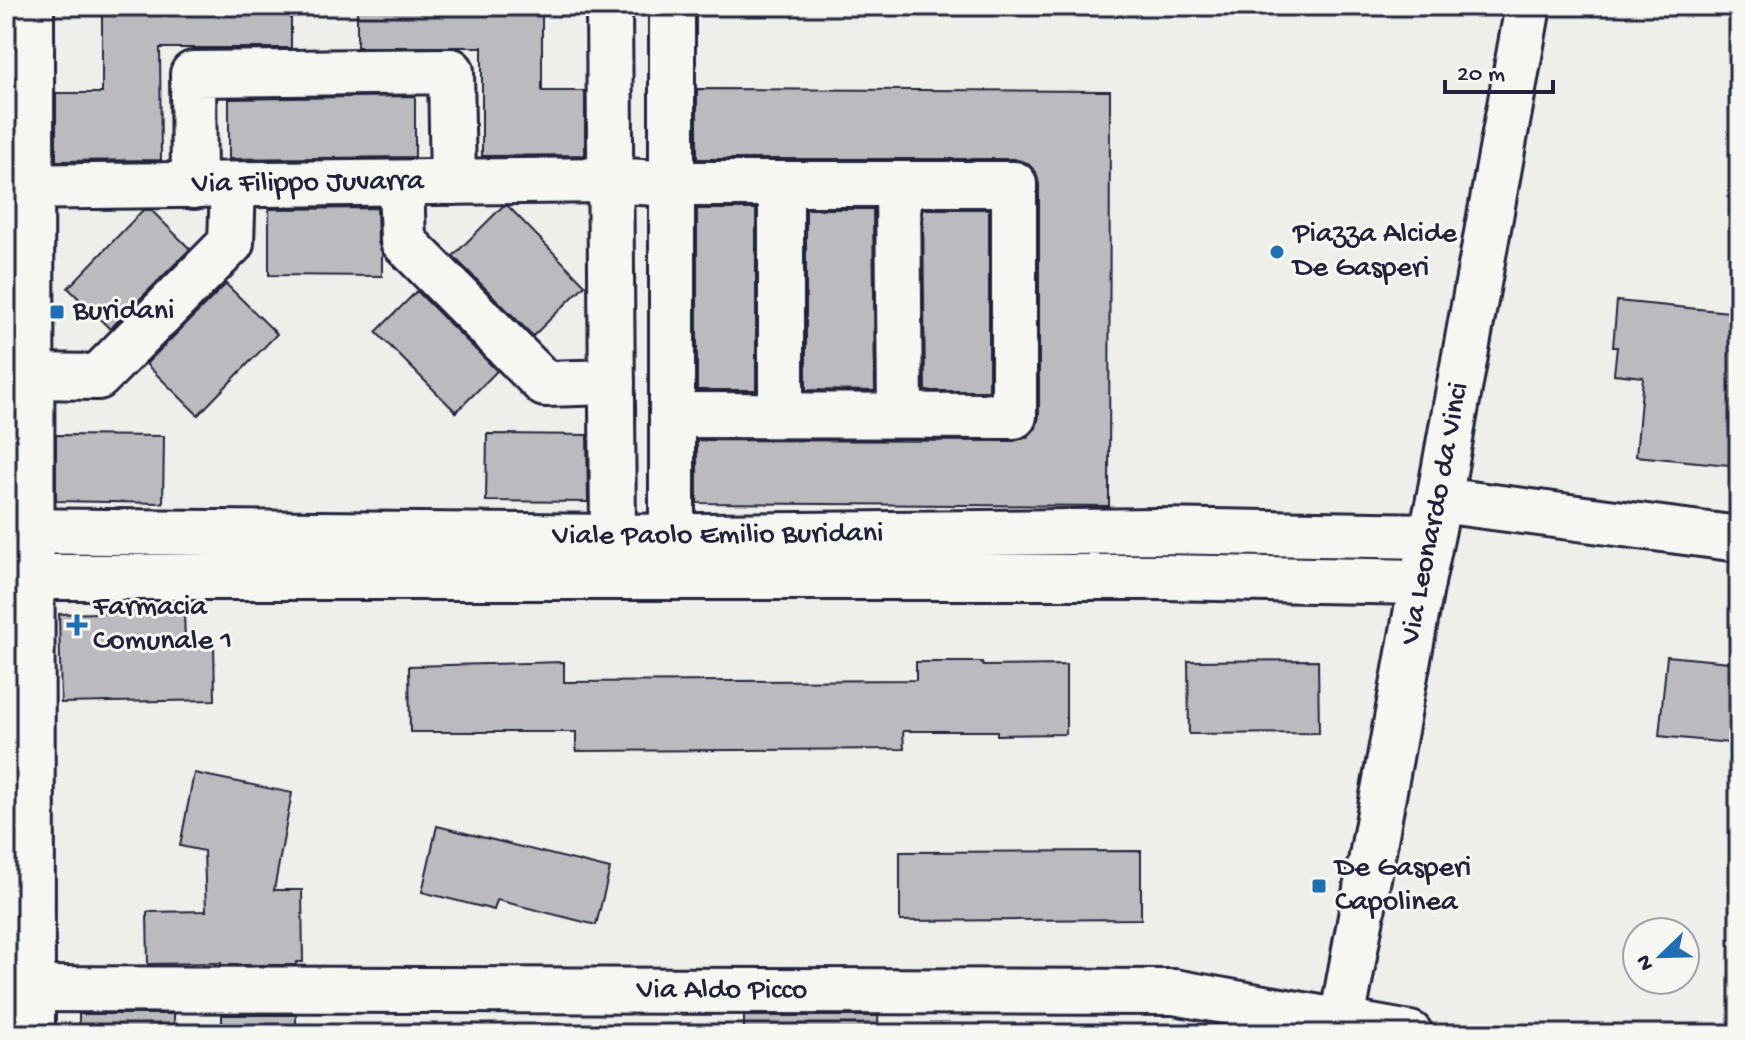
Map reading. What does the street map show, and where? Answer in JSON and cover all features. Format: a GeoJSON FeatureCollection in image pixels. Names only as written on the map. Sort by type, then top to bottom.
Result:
{"type":"FeatureCollection","features":[{"type":"Feature","properties":{"kind":"street"},"geometry":{"type":"LineString","coordinates":[[31,6],[18,187],[31,376],[18,531],[19,989],[32,1034]]}},
{"type":"Feature","properties":{"kind":"street"},"geometry":{"type":"LineString","coordinates":[[609,6],[613,537]]}},
{"type":"Feature","properties":{"kind":"street"},"geometry":{"type":"LineString","coordinates":[[672,6],[672,536]]}},
{"type":"Feature","properties":{"kind":"street","name":"Via Leonardo da Vinci"},"geometry":{"type":"LineString","coordinates":[[1342,1021],[1528,6]]}},
{"type":"Feature","properties":{"kind":"street"},"geometry":{"type":"LineString","coordinates":[[31,376],[98,377],[231,243],[213,185],[193,74],[451,71],[453,182]]}},
{"type":"Feature","properties":{"kind":"street","name":"Via Filippo Juvarra"},"geometry":{"type":"LineString","coordinates":[[18,187],[610,180],[672,184],[1014,184],[1014,416],[900,415]]}},
{"type":"Feature","properties":{"kind":"street"},"geometry":{"type":"LineString","coordinates":[[401,183],[403,241],[545,384],[612,382]]}},
{"type":"Feature","properties":{"kind":"street"},"geometry":{"type":"LineString","coordinates":[[781,184],[781,415]]}},
{"type":"Feature","properties":{"kind":"street"},"geometry":{"type":"LineString","coordinates":[[672,415],[900,415],[898,184]]}},
{"type":"Feature","properties":{"kind":"street","name":"Viale Paolo Emilio Buridani"},"geometry":{"type":"LineString","coordinates":[[18,531],[613,537],[1158,531],[1435,518],[1739,539]]}},
{"type":"Feature","properties":{"kind":"street","name":"Viale Paolo Emilio Buridani"},"geometry":{"type":"LineString","coordinates":[[19,578],[1163,577],[1422,582]]}},
{"type":"Feature","properties":{"kind":"street","name":"Via Aldo Picco"},"geometry":{"type":"LineString","coordinates":[[19,989],[1174,992],[1410,1034]]}},
{"type":"Feature","properties":{"kind":"building"},"geometry":{"type":"Polygon","coordinates":[[[102,6],[291,6],[291,48],[160,48],[161,160],[56,161],[56,93],[102,93],[102,6]]]}},
{"type":"Feature","properties":{"kind":"building"},"geometry":{"type":"Polygon","coordinates":[[[357,6],[542,6],[542,91],[585,91],[585,155],[482,156],[482,47],[357,47],[357,6]]]}},
{"type":"Feature","properties":{"kind":"building"},"geometry":{"type":"Polygon","coordinates":[[[697,89],[1110,91],[1109,506],[697,503],[697,440],[1014,441],[1027,437],[1036,428],[1039,416],[1039,184],[1036,172],[1027,163],[1014,159],[697,159],[697,89]]]}},
{"type":"Feature","properties":{"kind":"building"},"geometry":{"type":"Polygon","coordinates":[[[415,96],[415,157],[229,159],[229,99],[415,96]]]}},
{"type":"Feature","properties":{"kind":"building"},"geometry":{"type":"Polygon","coordinates":[[[503,206],[508,206],[585,285],[533,336],[453,256],[503,206]]]}},
{"type":"Feature","properties":{"kind":"building"},"geometry":{"type":"Polygon","coordinates":[[[377,208],[382,276],[269,275],[269,209],[377,208]]]}},
{"type":"Feature","properties":{"kind":"building"},"geometry":{"type":"Polygon","coordinates":[[[697,209],[756,209],[756,390],[697,390],[697,209]]]}},
{"type":"Feature","properties":{"kind":"building"},"geometry":{"type":"Polygon","coordinates":[[[806,209],[873,209],[875,391],[806,390],[806,209]]]}},
{"type":"Feature","properties":{"kind":"building"},"geometry":{"type":"Polygon","coordinates":[[[923,209],[989,209],[989,391],[925,391],[923,209]]]}},
{"type":"Feature","properties":{"kind":"building"},"geometry":{"type":"Polygon","coordinates":[[[143,210],[151,210],[190,249],[110,329],[68,288],[143,210]]]}},
{"type":"Feature","properties":{"kind":"building"},"geometry":{"type":"Polygon","coordinates":[[[226,284],[277,334],[198,415],[146,364],[226,284]]]}},
{"type":"Feature","properties":{"kind":"building"},"geometry":{"type":"Polygon","coordinates":[[[417,291],[497,371],[456,412],[376,332],[417,291]]]}},
{"type":"Feature","properties":{"kind":"building"},"geometry":{"type":"Polygon","coordinates":[[[1617,301],[1739,313],[1739,466],[1636,456],[1643,377],[1614,374],[1617,301]]]}},
{"type":"Feature","properties":{"kind":"building"},"geometry":{"type":"Polygon","coordinates":[[[487,434],[587,435],[588,502],[486,501],[487,434]]]}},
{"type":"Feature","properties":{"kind":"building"},"geometry":{"type":"Polygon","coordinates":[[[56,435],[164,436],[163,503],[56,501],[56,435]]]}},
{"type":"Feature","properties":{"kind":"building"},"geometry":{"type":"Polygon","coordinates":[[[184,611],[185,642],[214,642],[215,700],[61,703],[59,614],[184,611]]]}},
{"type":"Feature","properties":{"kind":"building"},"geometry":{"type":"Polygon","coordinates":[[[1667,656],[1739,663],[1739,744],[1659,736],[1667,656]]]}},
{"type":"Feature","properties":{"kind":"building"},"geometry":{"type":"Polygon","coordinates":[[[1318,660],[1319,733],[1189,734],[1188,661],[1318,660]]]}},
{"type":"Feature","properties":{"kind":"building"},"geometry":{"type":"Polygon","coordinates":[[[564,662],[564,682],[916,680],[916,662],[982,662],[983,666],[1066,665],[1066,734],[903,731],[904,749],[576,751],[576,732],[410,732],[409,666],[564,662]]]}},
{"type":"Feature","properties":{"kind":"building"},"geometry":{"type":"Polygon","coordinates":[[[194,773],[292,793],[274,890],[302,890],[303,962],[296,962],[296,965],[148,964],[147,912],[206,911],[204,851],[180,846],[194,773]]]}},
{"type":"Feature","properties":{"kind":"building"},"geometry":{"type":"Polygon","coordinates":[[[437,826],[610,869],[596,925],[497,900],[494,910],[422,892],[437,826]]]}},
{"type":"Feature","properties":{"kind":"building"},"geometry":{"type":"Polygon","coordinates":[[[1141,851],[1141,919],[900,921],[900,852],[1141,851]]]}},
{"type":"Feature","properties":{"kind":"building"},"geometry":{"type":"Polygon","coordinates":[[[79,1014],[174,1014],[174,1034],[79,1034],[79,1014]]]}},
{"type":"Feature","properties":{"kind":"building"},"geometry":{"type":"Polygon","coordinates":[[[222,1015],[296,1015],[296,1034],[222,1034],[222,1015]]]}},
{"type":"Feature","properties":{"kind":"building"},"geometry":{"type":"Polygon","coordinates":[[[744,1016],[878,1016],[879,1034],[744,1034],[744,1016]]]}},
{"type":"Feature","properties":{"kind":"place","name":"Piazza Alcide De Gasperi"},"geometry":{"type":"Point","coordinates":[1277,252]}},
{"type":"Feature","properties":{"kind":"place","name":"Buridani"},"geometry":{"type":"Point","coordinates":[57,312]}},
{"type":"Feature","properties":{"kind":"place","name":"Farmacia Comunale 1"},"geometry":{"type":"Point","coordinates":[77,625]}},
{"type":"Feature","properties":{"kind":"place","name":"De Gasperi Capolinea"},"geometry":{"type":"Point","coordinates":[1319,886]}}]}
